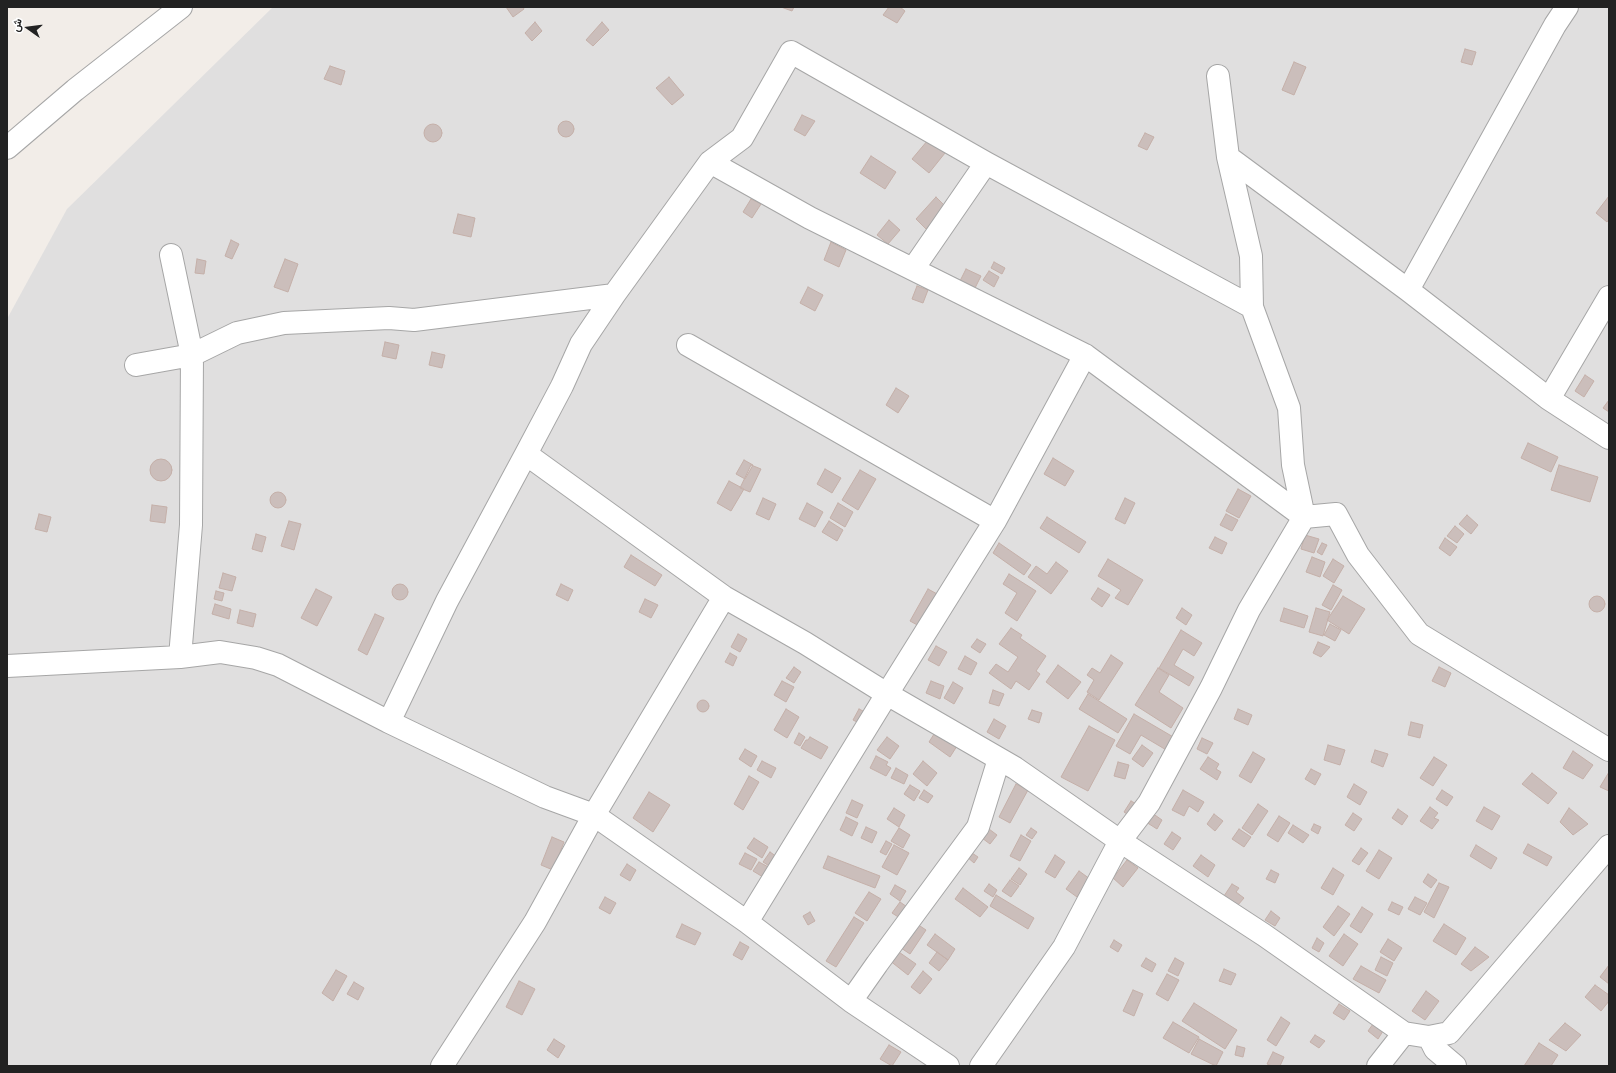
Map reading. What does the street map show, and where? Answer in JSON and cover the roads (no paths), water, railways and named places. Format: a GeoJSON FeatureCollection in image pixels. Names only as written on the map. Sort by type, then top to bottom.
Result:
{"type":"FeatureCollection","features":[{"type":"Feature","properties":{"kind":"street"},"geometry":{"type":"LineString","coordinates":[[7,148],[75,90],[181,7]]}},
{"type":"Feature","properties":{"kind":"street"},"geometry":{"type":"LineString","coordinates":[[1408,290],[1551,32],[1567,7]]}},
{"type":"Feature","properties":{"kind":"street"},"geometry":{"type":"LineString","coordinates":[[389,722],[447,601],[562,386],[581,344],[614,295],[710,162],[742,138],[791,52],[986,163],[1252,307]]}},
{"type":"Feature","properties":{"kind":"street"},"geometry":{"type":"LineString","coordinates":[[981,1066],[1064,947],[1120,842],[1150,803],[1211,688],[1249,610],[1304,518],[1293,465],[1289,408],[1252,307],[1251,256],[1228,157],[1218,76]]}},
{"type":"Feature","properties":{"kind":"street"},"geometry":{"type":"LineString","coordinates":[[1228,157],[1408,290],[1549,399],[1609,438]]}},
{"type":"Feature","properties":{"kind":"street"},"geometry":{"type":"LineString","coordinates":[[710,162],[810,218],[1085,355],[1304,518],[1336,514],[1358,555],[1419,634],[1609,750]]}},
{"type":"Feature","properties":{"kind":"street"},"geometry":{"type":"LineString","coordinates":[[913,269],[986,163]]}},
{"type":"Feature","properties":{"kind":"street"},"geometry":{"type":"LineString","coordinates":[[171,255],[192,355],[192,525],[180,657]]}},
{"type":"Feature","properties":{"kind":"street"},"geometry":{"type":"LineString","coordinates":[[136,364],[192,355],[237,333],[284,323],[389,318],[414,320],[614,295]]}},
{"type":"Feature","properties":{"kind":"street"},"geometry":{"type":"LineString","coordinates":[[1549,399],[1609,297]]}},
{"type":"Feature","properties":{"kind":"street"},"geometry":{"type":"LineString","coordinates":[[688,346],[996,521]]}},
{"type":"Feature","properties":{"kind":"street"},"geometry":{"type":"LineString","coordinates":[[747,922],[887,694],[996,521],[1085,355]]}},
{"type":"Feature","properties":{"kind":"street"},"geometry":{"type":"LineString","coordinates":[[526,454],[724,597],[805,643],[887,694],[999,759],[1120,842],[1264,935],[1404,1033],[1429,1037],[1449,1033],[1514,954],[1609,846]]}},
{"type":"Feature","properties":{"kind":"street"},"geometry":{"type":"LineString","coordinates":[[442,1066],[535,922],[594,815],[724,597]]}},
{"type":"Feature","properties":{"kind":"street"},"geometry":{"type":"LineString","coordinates":[[7,666],[180,657],[220,652],[256,658],[278,665],[389,722],[545,797],[594,815],[747,922],[851,1001],[948,1066]]}},
{"type":"Feature","properties":{"kind":"street"},"geometry":{"type":"LineString","coordinates":[[851,1001],[978,827],[999,759]]}},
{"type":"Feature","properties":{"kind":"street"},"geometry":{"type":"LineString","coordinates":[[1378,1066],[1404,1033]]}},
{"type":"Feature","properties":{"kind":"street"},"geometry":{"type":"LineString","coordinates":[[1429,1037],[1434,1049],[1455,1066]]}}]}
